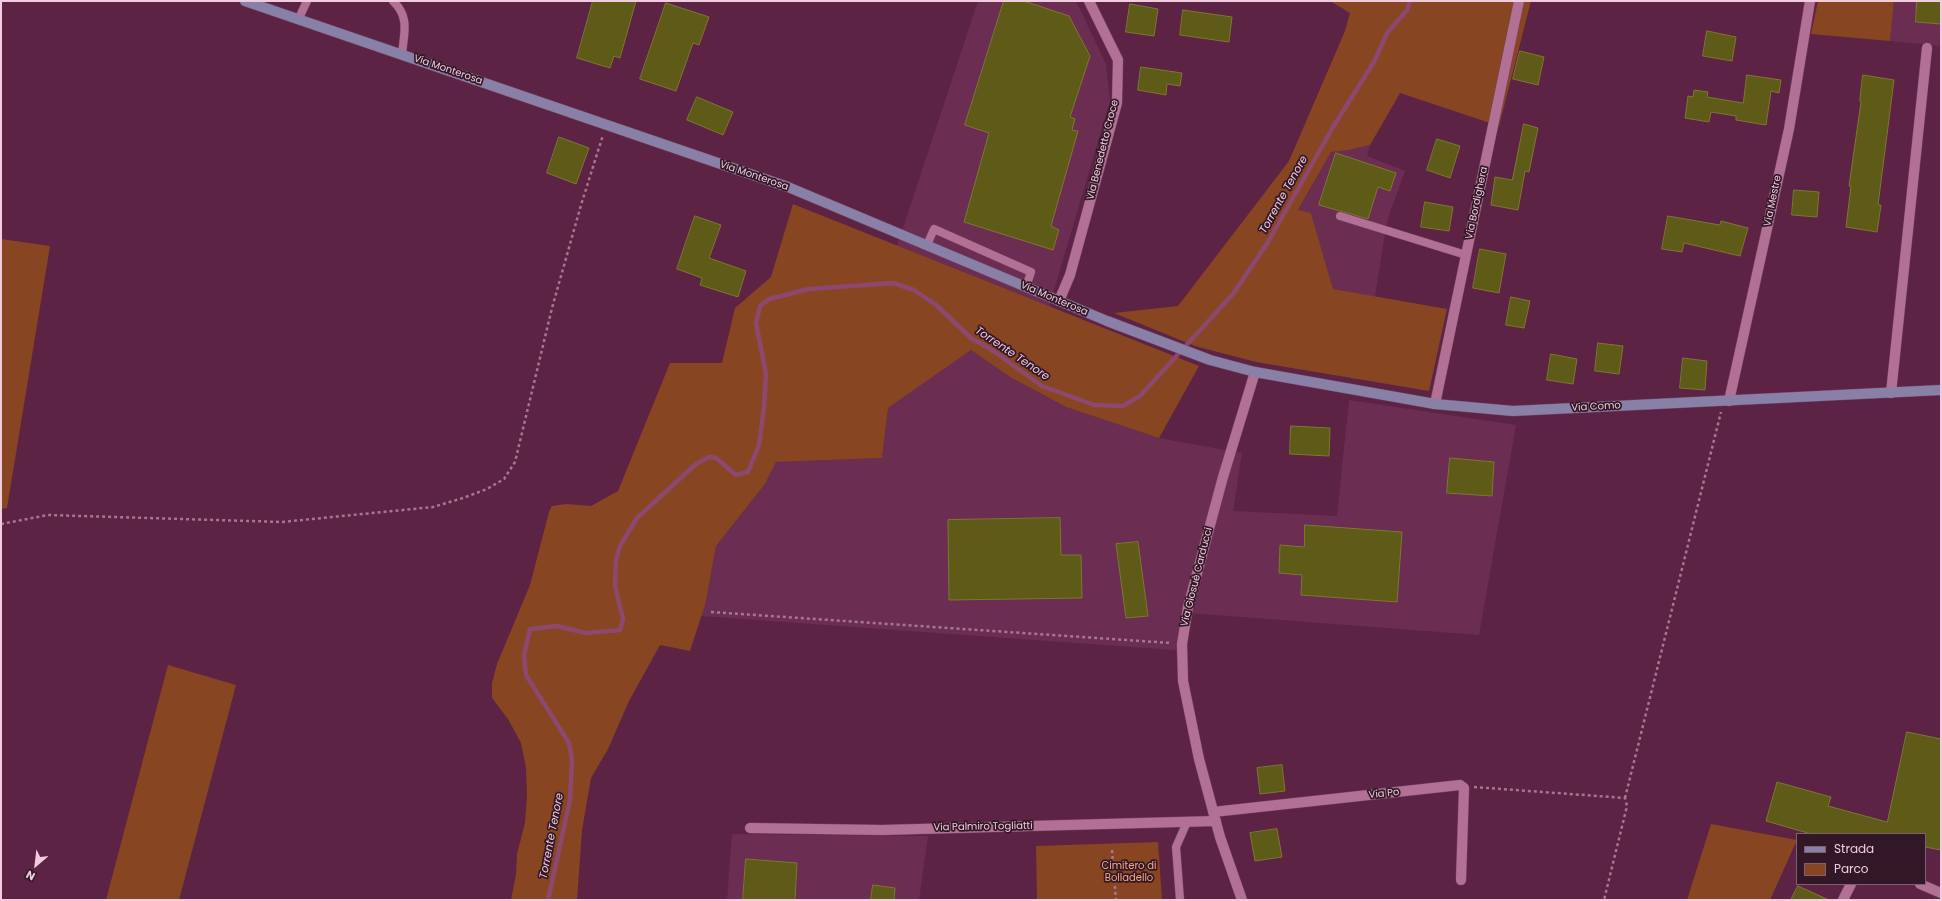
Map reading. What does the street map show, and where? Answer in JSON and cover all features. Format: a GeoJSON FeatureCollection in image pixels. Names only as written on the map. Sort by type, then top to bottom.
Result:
{"type":"FeatureCollection","features":[{"type":"Feature","properties":{"kind":"main road","name":"Via Monterosa"},"geometry":{"type":"LineString","coordinates":[[245,1],[788,187],[1059,301],[1210,360],[1255,372]]}},
{"type":"Feature","properties":{"kind":"main road","name":"Via Como"},"geometry":{"type":"LineString","coordinates":[[1255,372],[1435,404],[1513,411],[1941,390]]}},
{"type":"Feature","properties":{"kind":"street","name":"Via Benedetto Croce"},"geometry":{"type":"LineString","coordinates":[[1059,301],[1070,275],[1117,103],[1118,60],[1089,1]]}},
{"type":"Feature","properties":{"kind":"street","name":"Via Bordighera"},"geometry":{"type":"LineString","coordinates":[[1435,404],[1519,1]]}},
{"type":"Feature","properties":{"kind":"street","name":"Via Mestre"},"geometry":{"type":"LineString","coordinates":[[1726,401],[1789,129],[1810,1]]}},
{"type":"Feature","properties":{"kind":"street"},"geometry":{"type":"LineString","coordinates":[[1891,393],[1927,48]]}},
{"type":"Feature","properties":{"kind":"street","name":"Via Giosuè Carducci"},"geometry":{"type":"LineString","coordinates":[[1242,900],[1215,817],[1199,759],[1183,681],[1182,644],[1190,600],[1223,477],[1255,372]]}},
{"type":"Feature","properties":{"kind":"street"},"geometry":{"type":"LineString","coordinates":[[1460,785],[1464,788],[1461,880]]}},
{"type":"Feature","properties":{"kind":"street","name":"Via Po"},"geometry":{"type":"LineString","coordinates":[[1215,817],[1460,785]]}},
{"type":"Feature","properties":{"kind":"street","name":"Via Palmiro Togliatti"},"geometry":{"type":"LineString","coordinates":[[750,828],[882,830],[1187,822],[1215,817]]}},
{"type":"Feature","properties":{"kind":"street"},"geometry":{"type":"LineString","coordinates":[[1843,900],[1850,885]]}},
{"type":"Feature","properties":{"kind":"street"},"geometry":{"type":"LineString","coordinates":[[1922,885],[1941,893]]}},
{"type":"Feature","properties":{"kind":"lane"},"geometry":{"type":"LineString","coordinates":[[298,20],[308,1]]}},
{"type":"Feature","properties":{"kind":"lane"},"geometry":{"type":"LineString","coordinates":[[393,1],[401,9],[405,22],[402,54]]}},
{"type":"Feature","properties":{"kind":"lane"},"geometry":{"type":"LineString","coordinates":[[1340,216],[1466,255]]}},
{"type":"Feature","properties":{"kind":"lane"},"geometry":{"type":"LineString","coordinates":[[926,245],[934,229],[1031,272],[1026,287]]}},
{"type":"Feature","properties":{"kind":"lane"},"geometry":{"type":"LineString","coordinates":[[1180,900],[1176,847],[1187,822]]}},
{"type":"Feature","properties":{"kind":"path"},"geometry":{"type":"LineString","coordinates":[[1,524],[48,515],[282,522],[433,507],[487,489],[504,479],[515,462],[552,308],[581,205],[607,124]]}},
{"type":"Feature","properties":{"kind":"path"},"geometry":{"type":"LineString","coordinates":[[1604,900],[1627,806],[1625,798],[1726,401]]}},
{"type":"Feature","properties":{"kind":"path"},"geometry":{"type":"LineString","coordinates":[[711,612],[1182,644]]}},
{"type":"Feature","properties":{"kind":"path"},"geometry":{"type":"LineString","coordinates":[[1460,785],[1625,798]]}},
{"type":"Feature","properties":{"kind":"path"},"geometry":{"type":"LineString","coordinates":[[1112,850],[1116,900]]}},
{"type":"Feature","properties":{"kind":"shaded area"},"geometry":{"type":"Polygon","coordinates":[[[978,1],[1076,1],[1106,64],[1110,101],[1049,307],[897,246],[978,1]]]}},
{"type":"Feature","properties":{"kind":"shaded area"},"geometry":{"type":"Polygon","coordinates":[[[1894,1],[1941,1],[1941,46],[1890,41],[1894,1]]]}},
{"type":"Feature","properties":{"kind":"shaded area"},"geometry":{"type":"Polygon","coordinates":[[[1370,145],[1367,156],[1405,171],[1387,221],[1375,297],[1333,289],[1311,213],[1298,211],[1331,152],[1349,150],[1370,145]]]}},
{"type":"Feature","properties":{"kind":"shaded area"},"geometry":{"type":"Polygon","coordinates":[[[971,350],[1010,377],[1066,407],[1159,438],[1242,453],[1233,511],[1337,516],[1349,400],[1516,425],[1479,635],[1189,613],[1187,651],[701,616],[716,546],[765,484],[776,462],[882,458],[888,408],[971,350]]]}},
{"type":"Feature","properties":{"kind":"shaded area"},"geometry":{"type":"Polygon","coordinates":[[[732,834],[928,836],[919,900],[727,900],[732,834]]]}},
{"type":"Feature","properties":{"kind":"green space"},"geometry":{"type":"Polygon","coordinates":[[[1330,1],[1531,1],[1499,126],[1400,93],[1370,145],[1349,150],[1331,152],[1298,210],[1311,213],[1333,289],[1447,309],[1429,391],[1256,362],[1195,346],[1114,313],[1178,306],[1289,161],[1345,31],[1350,13],[1330,1]]]}},
{"type":"Feature","properties":{"kind":"green space"},"geometry":{"type":"Polygon","coordinates":[[[1818,1],[1894,1],[1890,41],[1811,34],[1818,1]]]}},
{"type":"Feature","properties":{"kind":"green space"},"geometry":{"type":"Polygon","coordinates":[[[793,204],[1199,366],[1159,438],[1066,407],[1010,377],[971,350],[888,408],[882,458],[776,462],[765,484],[716,546],[705,605],[690,651],[660,645],[629,701],[608,749],[591,778],[582,830],[577,900],[511,900],[516,875],[517,854],[525,823],[527,795],[526,768],[521,743],[508,719],[492,698],[492,683],[497,664],[530,585],[549,512],[552,506],[566,504],[591,506],[618,491],[670,363],[722,363],[735,308],[771,277],[793,204]]]}},
{"type":"Feature","properties":{"kind":"green space"},"geometry":{"type":"Polygon","coordinates":[[[1,239],[50,246],[7,508],[1,509],[1,239]]]}},
{"type":"Feature","properties":{"kind":"green space"},"geometry":{"type":"Polygon","coordinates":[[[168,665],[236,685],[179,900],[106,900],[168,665]]]}},
{"type":"Feature","properties":{"kind":"green space"},"geometry":{"type":"Polygon","coordinates":[[[1711,824],[1796,840],[1770,900],[1687,900],[1711,824]]]}},
{"type":"Feature","properties":{"kind":"green space","name":"Cimitero di Bolladello"},"geometry":{"type":"Polygon","coordinates":[[[1158,842],[1162,900],[1037,900],[1036,846],[1158,842]]]}},
{"type":"Feature","properties":{"kind":"building"},"geometry":{"type":"Polygon","coordinates":[[[593,1],[636,1],[620,58],[614,56],[610,68],[577,58],[593,1]]]}},
{"type":"Feature","properties":{"kind":"building"},"geometry":{"type":"Polygon","coordinates":[[[1004,1],[1024,1],[1069,16],[1090,56],[1070,117],[1075,119],[1072,130],[1078,131],[1051,226],[1059,230],[1053,250],[964,222],[989,133],[965,125],[1004,1]]]}},
{"type":"Feature","properties":{"kind":"building"},"geometry":{"type":"Polygon","coordinates":[[[1917,1],[1941,1],[1941,24],[1916,22],[1917,1]]]}},
{"type":"Feature","properties":{"kind":"building"},"geometry":{"type":"Polygon","coordinates":[[[666,3],[709,17],[699,45],[693,43],[676,91],[640,79],[666,3]]]}},
{"type":"Feature","properties":{"kind":"building"},"geometry":{"type":"Polygon","coordinates":[[[1130,4],[1158,9],[1154,36],[1126,32],[1130,4]]]}},
{"type":"Feature","properties":{"kind":"building"},"geometry":{"type":"Polygon","coordinates":[[[1183,10],[1232,17],[1229,42],[1180,35],[1183,10]]]}},
{"type":"Feature","properties":{"kind":"building"},"geometry":{"type":"Polygon","coordinates":[[[1707,31],[1736,37],[1732,61],[1703,56],[1707,31]]]}},
{"type":"Feature","properties":{"kind":"building"},"geometry":{"type":"Polygon","coordinates":[[[1520,51],[1544,57],[1538,85],[1513,79],[1520,51]]]}},
{"type":"Feature","properties":{"kind":"building"},"geometry":{"type":"Polygon","coordinates":[[[1141,67],[1182,73],[1180,86],[1167,84],[1166,95],[1138,90],[1141,67]]]}},
{"type":"Feature","properties":{"kind":"building"},"geometry":{"type":"Polygon","coordinates":[[[1747,75],[1781,80],[1779,93],[1771,91],[1766,125],[1736,120],[1736,116],[1711,112],[1709,122],[1685,118],[1688,96],[1693,97],[1694,90],[1708,92],[1707,97],[1743,103],[1747,75]]]}},
{"type":"Feature","properties":{"kind":"building"},"geometry":{"type":"Polygon","coordinates":[[[1863,75],[1894,80],[1878,205],[1881,205],[1877,232],[1846,227],[1851,186],[1849,186],[1861,102],[1863,75]]]}},
{"type":"Feature","properties":{"kind":"building"},"geometry":{"type":"Polygon","coordinates":[[[697,97],[733,112],[723,135],[687,120],[697,97]]]}},
{"type":"Feature","properties":{"kind":"building"},"geometry":{"type":"Polygon","coordinates":[[[1524,124],[1538,128],[1529,172],[1525,171],[1518,210],[1491,205],[1495,177],[1512,180],[1524,124]]]}},
{"type":"Feature","properties":{"kind":"building"},"geometry":{"type":"Polygon","coordinates":[[[559,137],[589,148],[576,184],[547,173],[559,137]]]}},
{"type":"Feature","properties":{"kind":"building"},"geometry":{"type":"Polygon","coordinates":[[[1437,139],[1460,146],[1450,178],[1427,170],[1437,139]]]}},
{"type":"Feature","properties":{"kind":"building"},"geometry":{"type":"Polygon","coordinates":[[[1336,153],[1396,173],[1390,191],[1378,187],[1368,219],[1319,205],[1336,153]]]}},
{"type":"Feature","properties":{"kind":"building"},"geometry":{"type":"Polygon","coordinates":[[[1794,190],[1819,192],[1817,217],[1792,215],[1794,190]]]}},
{"type":"Feature","properties":{"kind":"building"},"geometry":{"type":"Polygon","coordinates":[[[1425,202],[1453,207],[1449,231],[1421,227],[1425,202]]]}},
{"type":"Feature","properties":{"kind":"building"},"geometry":{"type":"Polygon","coordinates":[[[695,216],[721,225],[709,258],[746,271],[738,297],[700,285],[702,278],[677,269],[695,216]]]}},
{"type":"Feature","properties":{"kind":"building"},"geometry":{"type":"Polygon","coordinates":[[[1668,216],[1720,225],[1721,221],[1748,228],[1740,256],[1684,243],[1682,252],[1662,249],[1668,216]]]}},
{"type":"Feature","properties":{"kind":"building"},"geometry":{"type":"Polygon","coordinates":[[[1480,249],[1506,254],[1499,293],[1473,288],[1480,249]]]}},
{"type":"Feature","properties":{"kind":"building"},"geometry":{"type":"Polygon","coordinates":[[[1511,297],[1530,301],[1524,328],[1506,325],[1511,297]]]}},
{"type":"Feature","properties":{"kind":"building"},"geometry":{"type":"Polygon","coordinates":[[[1598,343],[1623,346],[1619,374],[1595,371],[1598,343]]]}},
{"type":"Feature","properties":{"kind":"building"},"geometry":{"type":"Polygon","coordinates":[[[1551,354],[1577,359],[1573,384],[1547,380],[1551,354]]]}},
{"type":"Feature","properties":{"kind":"building"},"geometry":{"type":"Polygon","coordinates":[[[1683,358],[1707,361],[1705,390],[1680,388],[1683,358]]]}},
{"type":"Feature","properties":{"kind":"building"},"geometry":{"type":"Polygon","coordinates":[[[1291,426],[1330,428],[1329,456],[1290,454],[1291,426]]]}},
{"type":"Feature","properties":{"kind":"building"},"geometry":{"type":"Polygon","coordinates":[[[1450,458],[1494,462],[1492,496],[1447,493],[1450,458]]]}},
{"type":"Feature","properties":{"kind":"building"},"geometry":{"type":"Polygon","coordinates":[[[1060,518],[1061,555],[1081,555],[1082,598],[949,600],[948,520],[1060,518]]]}},
{"type":"Feature","properties":{"kind":"building"},"geometry":{"type":"Polygon","coordinates":[[[1305,525],[1402,532],[1397,602],[1301,595],[1302,575],[1279,573],[1280,545],[1304,547],[1305,525]]]}},
{"type":"Feature","properties":{"kind":"building"},"geometry":{"type":"Polygon","coordinates":[[[1138,542],[1148,616],[1126,618],[1116,544],[1138,542]]]}},
{"type":"Feature","properties":{"kind":"building"},"geometry":{"type":"Polygon","coordinates":[[[1907,732],[1941,739],[1941,850],[1926,847],[1926,833],[1808,833],[1766,821],[1777,782],[1831,797],[1828,806],[1887,822],[1907,732]]]}},
{"type":"Feature","properties":{"kind":"building"},"geometry":{"type":"Polygon","coordinates":[[[1282,765],[1285,791],[1260,794],[1257,768],[1282,765]]]}},
{"type":"Feature","properties":{"kind":"building"},"geometry":{"type":"Polygon","coordinates":[[[1277,829],[1282,857],[1255,861],[1250,833],[1277,829]]]}},
{"type":"Feature","properties":{"kind":"building"},"geometry":{"type":"Polygon","coordinates":[[[746,859],[797,863],[795,900],[743,900],[746,859]]]}},
{"type":"Feature","properties":{"kind":"building"},"geometry":{"type":"Polygon","coordinates":[[[873,885],[895,888],[894,900],[871,900],[873,885]]]}},
{"type":"Feature","properties":{"kind":"building"},"geometry":{"type":"Polygon","coordinates":[[[1798,886],[1829,900],[1791,900],[1798,886]]]}},
{"type":"Feature","properties":{"kind":"waterway","name":"Torrente Tenore"},"geometry":{"type":"LineString","coordinates":[[548,900],[570,800],[572,759],[569,743],[526,675],[524,655],[530,629],[557,626],[586,633],[620,630],[623,619],[615,586],[616,560],[620,546],[637,518],[696,464],[709,457],[716,458],[736,475],[748,472],[759,445],[764,407],[766,374],[756,323],[760,306],[769,299],[809,289],[893,283],[914,290],[936,305],[971,338],[992,350],[1042,386],[1094,405],[1123,406],[1140,396],[1233,294],[1268,242],[1333,127],[1374,62],[1387,33],[1407,10],[1410,1]]}}]}
